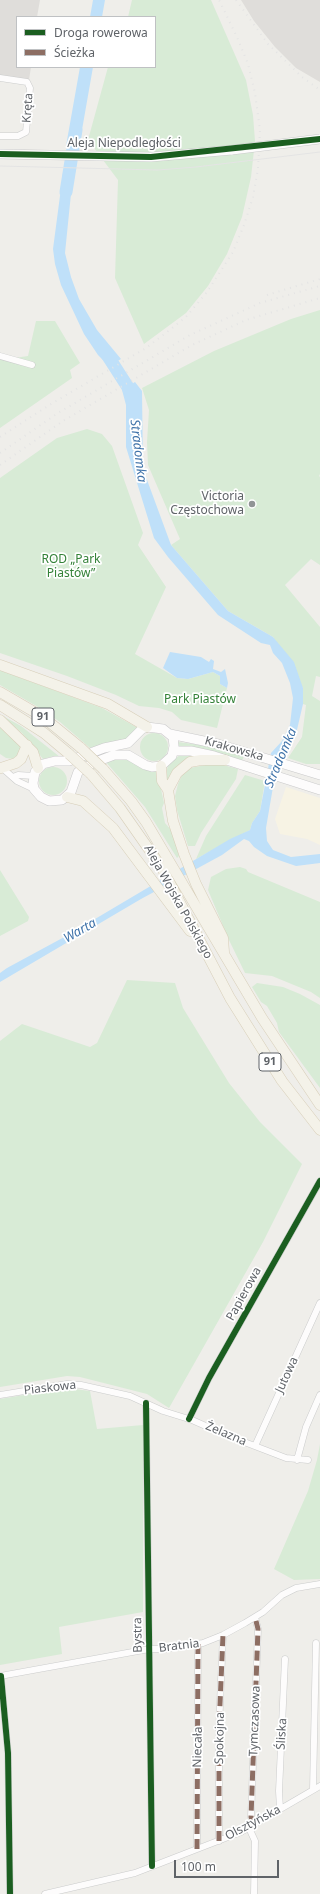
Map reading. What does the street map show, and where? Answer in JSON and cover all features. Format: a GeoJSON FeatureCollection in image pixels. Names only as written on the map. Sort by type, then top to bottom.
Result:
{"type":"FeatureCollection","features":[{"type":"Feature","properties":{"kind":"main road","name":"Aleja Niepodległości"},"geometry":{"type":"LineString","coordinates":[[0,154],[174,156],[320,139]]}},
{"type":"Feature","properties":{"kind":"main road"},"geometry":{"type":"LineString","coordinates":[[0,665],[108,704],[147,727],[128,743],[104,748],[69,762],[49,762],[36,772]]}},
{"type":"Feature","properties":{"kind":"main road","name":"Aleja Wojska Polskiego"},"geometry":{"type":"LineString","coordinates":[[0,692],[43,717],[81,748],[103,770],[139,812],[171,863],[247,995],[281,1049],[320,1105]]}},
{"type":"Feature","properties":{"kind":"main road","name":"Aleja Wojska Polskiego"},"geometry":{"type":"LineString","coordinates":[[0,705],[44,733],[69,754],[91,774],[120,808],[162,868],[230,998],[282,1081],[320,1130]]}},
{"type":"Feature","properties":{"kind":"main road"},"geometry":{"type":"LineString","coordinates":[[0,720],[33,752],[36,772],[34,789],[41,797],[50,801],[62,800],[67,797],[71,792],[78,772],[110,756],[128,755],[145,765],[152,767],[161,766],[167,762],[174,751],[174,740],[170,734]]}},
{"type":"Feature","properties":{"kind":"main road","name":"Krakowska"},"geometry":{"type":"LineString","coordinates":[[147,727],[163,728],[170,734],[214,743],[320,775]]}},
{"type":"Feature","properties":{"kind":"main road"},"geometry":{"type":"LineString","coordinates":[[0,767],[16,763],[21,759],[27,746]]}},
{"type":"Feature","properties":{"kind":"main road","name":"Krakowska"},"geometry":{"type":"LineString","coordinates":[[174,751],[200,752],[320,790]]}},
{"type":"Feature","properties":{"kind":"main road"},"geometry":{"type":"LineString","coordinates":[[168,790],[177,773],[190,762],[201,760],[225,760]]}},
{"type":"Feature","properties":{"kind":"main road"},"geometry":{"type":"LineString","coordinates":[[161,766],[162,781],[168,790],[174,821],[184,854],[196,884],[223,938],[225,956]]}},
{"type":"Feature","properties":{"kind":"main road"},"geometry":{"type":"LineString","coordinates":[[67,797],[83,801],[103,818],[122,839],[210,958]]}},
{"type":"Feature","properties":{"kind":"street","name":"Kręta"},"geometry":{"type":"LineString","coordinates":[[0,78],[27,82],[30,88],[26,132],[18,136],[0,136]]}},
{"type":"Feature","properties":{"kind":"street"},"geometry":{"type":"LineString","coordinates":[[0,356],[32,365]]}},
{"type":"Feature","properties":{"kind":"street"},"geometry":{"type":"LineString","coordinates":[[0,767],[17,781],[34,789]]}},
{"type":"Feature","properties":{"kind":"street"},"geometry":{"type":"LineString","coordinates":[[13,777],[36,772]]}},
{"type":"Feature","properties":{"kind":"street","name":"Papierowa"},"geometry":{"type":"LineString","coordinates":[[189,1419],[209,1378],[320,1181]]}},
{"type":"Feature","properties":{"kind":"street","name":"Jutowa"},"geometry":{"type":"LineString","coordinates":[[255,1446],[320,1303]]}},
{"type":"Feature","properties":{"kind":"street","name":"Piaskowa"},"geometry":{"type":"LineString","coordinates":[[0,1395],[67,1384],[81,1385],[130,1396],[146,1403]]}},
{"type":"Feature","properties":{"kind":"street"},"geometry":{"type":"LineString","coordinates":[[297,1460],[306,1427],[320,1395]]}},
{"type":"Feature","properties":{"kind":"street","name":"Żelazna"},"geometry":{"type":"LineString","coordinates":[[146,1403],[255,1446],[297,1460],[308,1460]]}},
{"type":"Feature","properties":{"kind":"street","name":"Bystra"},"geometry":{"type":"LineString","coordinates":[[146,1403],[152,1866]]}},
{"type":"Feature","properties":{"kind":"street","name":"Bratnia"},"geometry":{"type":"LineString","coordinates":[[1,1676],[149,1649],[198,1644],[223,1636],[256,1617],[282,1595],[296,1588],[320,1584]]}},
{"type":"Feature","properties":{"kind":"street","name":"Tymczasowa"},"geometry":{"type":"LineString","coordinates":[[254,1894],[255,1841],[251,1817],[258,1629],[256,1617]]}},
{"type":"Feature","properties":{"kind":"street","name":"Spokojna"},"geometry":{"type":"LineString","coordinates":[[219,1841],[219,1727],[223,1636]]}},
{"type":"Feature","properties":{"kind":"street"},"geometry":{"type":"LineString","coordinates":[[313,1790],[316,1642]]}},
{"type":"Feature","properties":{"kind":"street","name":"Niecała"},"geometry":{"type":"LineString","coordinates":[[197,1849],[198,1644]]}},
{"type":"Feature","properties":{"kind":"street","name":"Śliska"},"geometry":{"type":"LineString","coordinates":[[280,1809],[279,1791],[285,1659]]}},
{"type":"Feature","properties":{"kind":"street"},"geometry":{"type":"LineString","coordinates":[[1,1676],[8,1753],[10,1894]]}},
{"type":"Feature","properties":{"kind":"street","name":"Olsztyńska"},"geometry":{"type":"LineString","coordinates":[[45,1894],[135,1873],[219,1841],[252,1826],[320,1786]]}},
{"type":"Feature","properties":{"kind":"shaded area"},"geometry":{"type":"Polygon","coordinates":[[[0,0],[40,0],[37,16],[16,16],[16,68],[31,68],[29,80],[0,75],[0,0]]]}},
{"type":"Feature","properties":{"kind":"shaded area"},"geometry":{"type":"Polygon","coordinates":[[[241,0],[320,0],[320,82],[296,68],[275,47],[254,21],[241,0]]]}},
{"type":"Feature","properties":{"kind":"shaded area"},"geometry":{"type":"Polygon","coordinates":[[[286,787],[320,798],[320,845],[307,839],[280,834],[275,819],[286,787]]]}},
{"type":"Feature","properties":{"kind":"green space"},"geometry":{"type":"Polygon","coordinates":[[[132,0],[211,0],[246,80],[253,115],[255,141],[251,177],[242,217],[227,254],[208,286],[186,313],[144,344],[115,278],[118,180],[88,140],[108,68],[156,68],[156,16],[128,16],[132,0]]]}},
{"type":"Feature","properties":{"kind":"green space","name":"Victoria Częstochowa"},"geometry":{"type":"Polygon","coordinates":[[[320,310],[320,565],[311,559],[285,585],[320,627],[320,677],[316,676],[312,696],[320,701],[320,764],[306,764],[288,758],[302,737],[306,705],[303,704],[303,688],[273,637],[228,611],[171,545],[180,539],[148,465],[147,442],[149,410],[142,388],[214,351],[291,319],[320,310]]]}},
{"type":"Feature","properties":{"kind":"green space"},"geometry":{"type":"Polygon","coordinates":[[[36,321],[55,321],[80,363],[70,370],[72,378],[0,428],[0,360],[28,356],[36,321]]]}},
{"type":"Feature","properties":{"kind":"green space","name":"ROD „Park Piastów”"},"geometry":{"type":"Polygon","coordinates":[[[87,429],[102,434],[112,446],[143,533],[138,545],[166,587],[135,654],[177,678],[188,679],[213,672],[220,676],[220,684],[227,688],[217,728],[181,720],[172,712],[159,708],[139,706],[116,695],[67,676],[0,653],[0,478],[57,438],[87,429]]]}},
{"type":"Feature","properties":{"kind":"green space"},"geometry":{"type":"Polygon","coordinates":[[[0,670],[102,708],[138,728],[129,738],[124,741],[90,748],[60,722],[38,707],[0,685],[0,670]]]}},
{"type":"Feature","properties":{"kind":"green space"},"geometry":{"type":"Polygon","coordinates":[[[1,715],[21,726],[60,757],[54,756],[43,759],[22,733],[1,715]]]}},
{"type":"Feature","properties":{"kind":"green space"},"geometry":{"type":"Polygon","coordinates":[[[0,725],[20,743],[21,749],[19,756],[14,759],[6,758],[0,754],[0,725]]]}},
{"type":"Feature","properties":{"kind":"green space"},"geometry":{"type":"Polygon","coordinates":[[[154,733],[164,737],[168,747],[164,757],[154,761],[144,757],[140,747],[144,737],[154,733]]]}},
{"type":"Feature","properties":{"kind":"green space"},"geometry":{"type":"Polygon","coordinates":[[[178,742],[209,746],[244,756],[242,761],[179,748],[178,742]]]}},
{"type":"Feature","properties":{"kind":"green space"},"geometry":{"type":"Polygon","coordinates":[[[182,754],[196,754],[167,787],[166,772],[168,766],[182,754]]]}},
{"type":"Feature","properties":{"kind":"green space"},"geometry":{"type":"Polygon","coordinates":[[[123,758],[157,771],[164,803],[162,808],[165,823],[172,831],[179,856],[177,858],[145,807],[105,761],[123,758]]]}},
{"type":"Feature","properties":{"kind":"green space"},"geometry":{"type":"Polygon","coordinates":[[[216,763],[238,769],[236,779],[201,833],[195,846],[188,846],[177,810],[175,796],[178,784],[182,775],[190,768],[216,763]]]}},
{"type":"Feature","properties":{"kind":"green space"},"geometry":{"type":"Polygon","coordinates":[[[53,767],[63,771],[67,781],[63,791],[53,795],[43,791],[39,781],[43,771],[53,767]]]}},
{"type":"Feature","properties":{"kind":"green space"},"geometry":{"type":"Polygon","coordinates":[[[245,775],[265,781],[260,811],[252,823],[250,830],[196,859],[206,836],[245,775]]]}},
{"type":"Feature","properties":{"kind":"green space"},"geometry":{"type":"Polygon","coordinates":[[[240,867],[246,869],[248,872],[320,902],[320,998],[311,992],[272,976],[245,973],[208,890],[211,877],[226,869],[240,867]]]}},
{"type":"Feature","properties":{"kind":"green space"},"geometry":{"type":"Polygon","coordinates":[[[0,870],[29,917],[28,921],[0,936],[0,870]]]}},
{"type":"Feature","properties":{"kind":"green space"},"geometry":{"type":"Polygon","coordinates":[[[127,980],[175,983],[183,1008],[229,1083],[260,1122],[302,1164],[263,1242],[169,1408],[147,1394],[80,1377],[67,1376],[0,1387],[0,1041],[22,1024],[90,1047],[97,1043],[127,980]]]}},
{"type":"Feature","properties":{"kind":"green space"},"geometry":{"type":"Polygon","coordinates":[[[257,983],[283,987],[320,1005],[320,1088],[279,1032],[277,1023],[267,1006],[261,1002],[252,987],[257,983]]]}},
{"type":"Feature","properties":{"kind":"green space"},"geometry":{"type":"Polygon","coordinates":[[[66,1388],[90,1391],[97,1429],[143,1425],[143,1612],[59,1627],[62,1654],[0,1665],[0,1399],[66,1388]]]}},
{"type":"Feature","properties":{"kind":"green space"},"geometry":{"type":"Polygon","coordinates":[[[320,1444],[320,1579],[294,1580],[274,1569],[308,1491],[320,1444]]]}},
{"type":"Feature","properties":{"kind":"water"},"geometry":{"type":"Polygon","coordinates":[[[93,0],[105,0],[102,16],[90,16],[93,0]]]}},
{"type":"Feature","properties":{"kind":"water"},"geometry":{"type":"Polygon","coordinates":[[[80,68],[93,68],[79,147],[66,146],[80,68]]]}},
{"type":"Feature","properties":{"kind":"water"},"geometry":{"type":"Polygon","coordinates":[[[63,173],[73,174],[65,253],[71,277],[79,299],[97,330],[121,359],[109,366],[98,355],[84,334],[61,285],[55,264],[53,249],[63,173]]]}},
{"type":"Feature","properties":{"kind":"water","name":"Warta"},"geometry":{"type":"Polygon","coordinates":[[[135,382],[142,391],[143,469],[171,545],[228,611],[273,637],[294,662],[303,688],[303,704],[296,734],[273,787],[266,828],[267,841],[273,850],[291,857],[320,854],[320,863],[296,866],[267,856],[254,847],[249,841],[244,839],[222,855],[141,899],[0,982],[0,973],[7,968],[68,935],[230,839],[250,830],[252,823],[260,811],[271,753],[282,741],[290,725],[293,698],[290,683],[282,663],[273,653],[270,645],[261,643],[218,615],[168,557],[154,538],[126,447],[126,405],[122,390],[135,382]]]}},
{"type":"Feature","properties":{"kind":"water"},"geometry":{"type":"Polygon","coordinates":[[[170,652],[201,657],[209,662],[211,659],[214,661],[213,669],[221,672],[225,669],[228,683],[227,688],[220,684],[220,676],[213,672],[188,679],[177,678],[163,668],[170,652]]]}},
{"type":"Feature","properties":{"kind":"waterway","name":"Stradomka"},"geometry":{"type":"LineString","coordinates":[[66,192],[76,130]]}},
{"type":"Feature","properties":{"kind":"waterway","name":"Stradomka"},"geometry":{"type":"LineString","coordinates":[[104,350],[131,392],[133,402]]}},
{"type":"Feature","properties":{"kind":"tram line"},"geometry":{"type":"LineString","coordinates":[[0,166],[158,170],[196,167],[320,152]]}},
{"type":"Feature","properties":{"kind":"railway"},"geometry":{"type":"LineString","coordinates":[[0,437],[51,404],[146,348],[171,329],[186,317],[207,292],[233,252],[253,197],[258,169],[260,130],[255,93],[248,64],[219,0]]}},
{"type":"Feature","properties":{"kind":"railway"},"geometry":{"type":"LineString","coordinates":[[236,0],[268,44],[302,77],[320,90]]}},
{"type":"Feature","properties":{"kind":"railway"},"geometry":{"type":"LineString","coordinates":[[267,295],[320,279]]}},
{"type":"Feature","properties":{"kind":"railway"},"geometry":{"type":"LineString","coordinates":[[0,453],[58,413],[190,335],[260,303],[320,286]]}},
{"type":"Feature","properties":{"kind":"railway"},"geometry":{"type":"LineString","coordinates":[[0,465],[63,421],[192,345],[246,320],[320,298]]}},
{"type":"Feature","properties":{"kind":"marked path"},"geometry":{"type":"LineString","coordinates":[[254,1825],[251,1817],[258,1629],[255,1617]]}},
{"type":"Feature","properties":{"kind":"marked path"},"geometry":{"type":"LineString","coordinates":[[219,1841],[219,1727],[223,1635]]}},
{"type":"Feature","properties":{"kind":"marked path"},"geometry":{"type":"LineString","coordinates":[[197,1849],[198,1644]]}},
{"type":"Feature","properties":{"kind":"cycle path"},"geometry":{"type":"LineString","coordinates":[[0,154],[151,157],[320,139]]}},
{"type":"Feature","properties":{"kind":"cycle path"},"geometry":{"type":"LineString","coordinates":[[189,1419],[209,1378],[320,1181]]}},
{"type":"Feature","properties":{"kind":"cycle path"},"geometry":{"type":"LineString","coordinates":[[146,1403],[152,1866]]}},
{"type":"Feature","properties":{"kind":"cycle path"},"geometry":{"type":"LineString","coordinates":[[0,1676],[8,1753],[10,1894]]}},
{"type":"Feature","properties":{"kind":"place","name":"Victoria Częstochowa"},"geometry":{"type":"Point","coordinates":[252,504]}},
{"type":"Feature","properties":{"kind":"park label","name":"Park Piastów"},"geometry":{"type":"Point","coordinates":[200,700]}}]}
